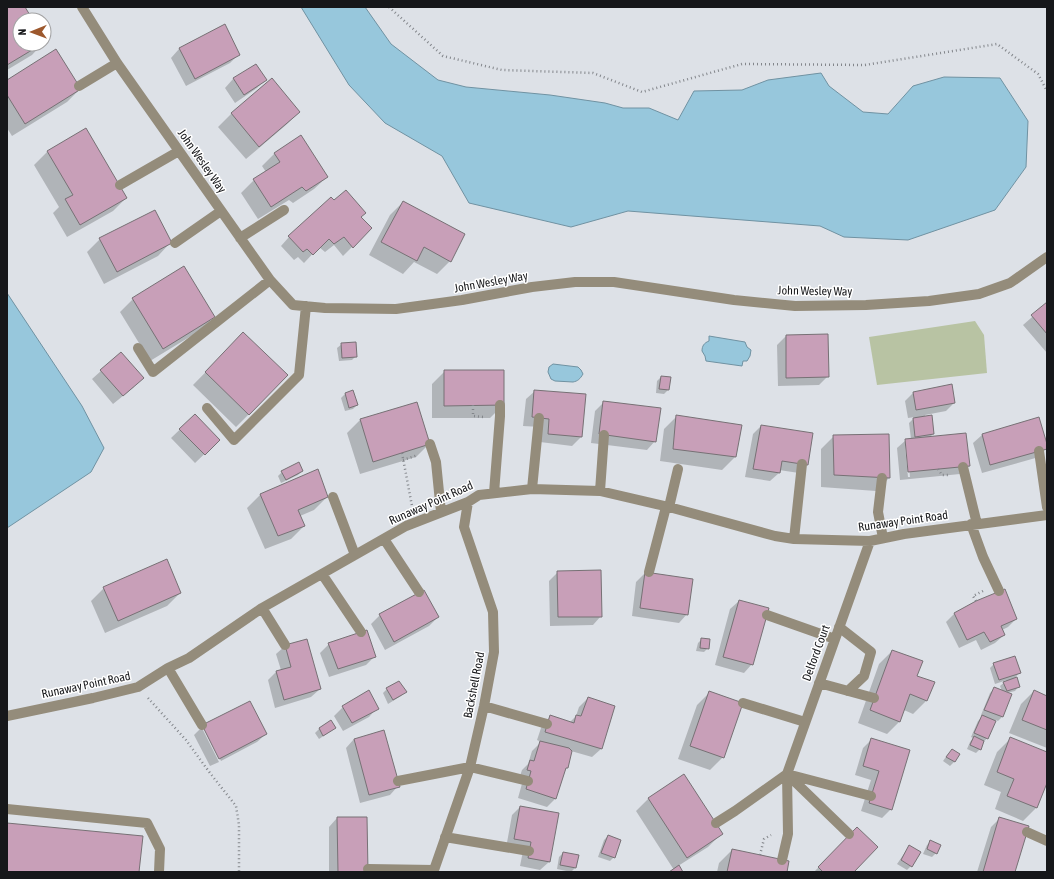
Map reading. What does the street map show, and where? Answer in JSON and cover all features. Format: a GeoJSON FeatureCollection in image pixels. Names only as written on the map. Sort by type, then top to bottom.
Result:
{"type":"FeatureCollection","features":[{"type":"Feature","properties":{"kind":"street","name":"John Wesley Way"},"geometry":{"type":"LineString","coordinates":[[82,7],[117,63],[240,238],[270,280],[292,305],[396,309],[462,300],[532,287],[575,282],[614,282],[734,300],[795,306],[866,305],[929,301],[979,294],[1010,283],[1047,257]]}},
{"type":"Feature","properties":{"kind":"street"},"geometry":{"type":"LineString","coordinates":[[79,86],[117,63]]}},
{"type":"Feature","properties":{"kind":"street"},"geometry":{"type":"LineString","coordinates":[[120,186],[179,151]]}},
{"type":"Feature","properties":{"kind":"street"},"geometry":{"type":"LineString","coordinates":[[240,238],[284,210]]}},
{"type":"Feature","properties":{"kind":"street"},"geometry":{"type":"LineString","coordinates":[[175,243],[221,211]]}},
{"type":"Feature","properties":{"kind":"street"},"geometry":{"type":"LineString","coordinates":[[138,348],[153,372],[270,280]]}},
{"type":"Feature","properties":{"kind":"street"},"geometry":{"type":"LineString","coordinates":[[208,408],[234,440],[299,375],[306,306]]}},
{"type":"Feature","properties":{"kind":"street"},"geometry":{"type":"LineString","coordinates":[[494,493],[500,405]]}},
{"type":"Feature","properties":{"kind":"street"},"geometry":{"type":"LineString","coordinates":[[532,489],[539,418]]}},
{"type":"Feature","properties":{"kind":"street"},"geometry":{"type":"LineString","coordinates":[[600,491],[604,435]]}},
{"type":"Feature","properties":{"kind":"street"},"geometry":{"type":"LineString","coordinates":[[430,444],[436,462],[441,512]]}},
{"type":"Feature","properties":{"kind":"street"},"geometry":{"type":"LineString","coordinates":[[1039,451],[1047,507]]}},
{"type":"Feature","properties":{"kind":"street"},"geometry":{"type":"LineString","coordinates":[[794,539],[802,464]]}},
{"type":"Feature","properties":{"kind":"street"},"geometry":{"type":"LineString","coordinates":[[963,467],[974,524],[983,557],[999,591]]}},
{"type":"Feature","properties":{"kind":"street"},"geometry":{"type":"LineString","coordinates":[[649,572],[678,469]]}},
{"type":"Feature","properties":{"kind":"street"},"geometry":{"type":"LineString","coordinates":[[882,478],[878,512],[883,538]]}},
{"type":"Feature","properties":{"kind":"street","name":"Runaway Point Road"},"geometry":{"type":"LineString","coordinates":[[7,716],[138,687],[168,668],[189,658],[262,608],[406,526],[468,502],[479,495],[532,489],[600,491],[668,507],[775,536],[794,539],[870,541],[974,524],[1047,515]]}},
{"type":"Feature","properties":{"kind":"street"},"geometry":{"type":"LineString","coordinates":[[333,497],[355,555]]}},
{"type":"Feature","properties":{"kind":"street","name":"Backshell Road"},"geometry":{"type":"LineString","coordinates":[[434,871],[470,767],[484,706],[494,652],[494,612],[464,527],[468,502]]}},
{"type":"Feature","properties":{"kind":"street"},"geometry":{"type":"LineString","coordinates":[[384,539],[419,592]]}},
{"type":"Feature","properties":{"kind":"street","name":"Delford Court"},"geometry":{"type":"LineString","coordinates":[[787,774],[870,541]]}},
{"type":"Feature","properties":{"kind":"street"},"geometry":{"type":"LineString","coordinates":[[322,574],[361,632]]}},
{"type":"Feature","properties":{"kind":"street"},"geometry":{"type":"LineString","coordinates":[[262,608],[284,645]]}},
{"type":"Feature","properties":{"kind":"street"},"geometry":{"type":"LineString","coordinates":[[767,615],[835,638]]}},
{"type":"Feature","properties":{"kind":"street"},"geometry":{"type":"LineString","coordinates":[[839,628],[871,652],[864,676],[848,691]]}},
{"type":"Feature","properties":{"kind":"street"},"geometry":{"type":"LineString","coordinates":[[168,668],[202,725]]}},
{"type":"Feature","properties":{"kind":"street"},"geometry":{"type":"LineString","coordinates":[[819,683],[874,698]]}},
{"type":"Feature","properties":{"kind":"street"},"geometry":{"type":"LineString","coordinates":[[743,703],[805,722]]}},
{"type":"Feature","properties":{"kind":"street"},"geometry":{"type":"LineString","coordinates":[[484,706],[547,724]]}},
{"type":"Feature","properties":{"kind":"street"},"geometry":{"type":"LineString","coordinates":[[398,781],[470,767],[528,781]]}},
{"type":"Feature","properties":{"kind":"street"},"geometry":{"type":"LineString","coordinates":[[787,774],[871,796]]}},
{"type":"Feature","properties":{"kind":"street"},"geometry":{"type":"LineString","coordinates":[[716,823],[787,774]]}},
{"type":"Feature","properties":{"kind":"street"},"geometry":{"type":"LineString","coordinates":[[787,774],[850,834]]}},
{"type":"Feature","properties":{"kind":"street"},"geometry":{"type":"LineString","coordinates":[[782,860],[788,834],[787,774]]}},
{"type":"Feature","properties":{"kind":"street"},"geometry":{"type":"LineString","coordinates":[[7,809],[147,822],[160,849],[159,872]]}},
{"type":"Feature","properties":{"kind":"street"},"geometry":{"type":"LineString","coordinates":[[1027,832],[1047,841]]}},
{"type":"Feature","properties":{"kind":"street"},"geometry":{"type":"LineString","coordinates":[[445,837],[529,852]]}},
{"type":"Feature","properties":{"kind":"street"},"geometry":{"type":"LineString","coordinates":[[368,869],[434,871]]}},
{"type":"Feature","properties":{"kind":"path"},"geometry":{"type":"LineString","coordinates":[[389,7],[443,56],[502,70],[594,73],[642,92],[742,64],[865,65],[997,44],[1038,74],[1047,90]]}},
{"type":"Feature","properties":{"kind":"path"},"geometry":{"type":"LineString","coordinates":[[402,453],[415,522]]}},
{"type":"Feature","properties":{"kind":"path"},"geometry":{"type":"LineString","coordinates":[[138,687],[186,740],[236,806],[239,825],[239,872]]}},
{"type":"Feature","properties":{"kind":"green space"},"geometry":{"type":"Polygon","coordinates":[[[975,321],[984,335],[987,373],[877,385],[869,337],[975,321]]]}},
{"type":"Feature","properties":{"kind":"water"},"geometry":{"type":"Polygon","coordinates":[[[301,7],[365,7],[391,44],[438,80],[466,87],[550,95],[605,103],[623,108],[649,108],[678,120],[694,91],[742,90],[768,80],[821,73],[829,86],[863,112],[888,114],[913,86],[944,77],[1000,78],[1028,121],[1026,167],[995,210],[908,240],[844,237],[820,226],[628,211],[571,227],[469,203],[442,156],[385,123],[349,85],[301,7]]]}},
{"type":"Feature","properties":{"kind":"water"},"geometry":{"type":"Polygon","coordinates":[[[7,293],[82,406],[104,448],[91,472],[7,528],[7,293]]]}},
{"type":"Feature","properties":{"kind":"water"},"geometry":{"type":"Polygon","coordinates":[[[709,336],[745,342],[747,347],[751,350],[750,356],[747,361],[743,361],[742,366],[706,361],[702,349],[703,346],[709,341],[709,336]]]}},
{"type":"Feature","properties":{"kind":"water"},"geometry":{"type":"Polygon","coordinates":[[[553,364],[578,367],[583,374],[579,380],[575,382],[555,381],[551,379],[548,372],[549,367],[553,364]]]}},
{"type":"Feature","properties":{"kind":"building"},"geometry":{"type":"Polygon","coordinates":[[[25,7],[28,12],[12,12],[12,52],[29,52],[7,65],[7,8],[25,7]]]}},
{"type":"Feature","properties":{"kind":"building"},"geometry":{"type":"Polygon","coordinates":[[[225,24],[240,55],[195,79],[179,48],[225,24]]]}},
{"type":"Feature","properties":{"kind":"building"},"geometry":{"type":"Polygon","coordinates":[[[56,49],[81,89],[25,124],[7,95],[7,80],[56,49]]]}},
{"type":"Feature","properties":{"kind":"building"},"geometry":{"type":"Polygon","coordinates":[[[256,64],[267,80],[244,95],[233,78],[256,64]]]}},
{"type":"Feature","properties":{"kind":"building"},"geometry":{"type":"Polygon","coordinates":[[[272,78],[300,112],[259,147],[231,113],[272,78]]]}},
{"type":"Feature","properties":{"kind":"building"},"geometry":{"type":"Polygon","coordinates":[[[86,128],[127,198],[80,225],[65,199],[73,195],[47,151],[86,128]]]}},
{"type":"Feature","properties":{"kind":"building"},"geometry":{"type":"Polygon","coordinates":[[[301,135],[328,177],[306,191],[302,187],[271,207],[253,179],[280,162],[274,153],[301,135]]]}},
{"type":"Feature","properties":{"kind":"building"},"geometry":{"type":"Polygon","coordinates":[[[346,190],[366,213],[361,217],[372,228],[353,248],[344,237],[334,244],[329,239],[313,255],[307,249],[303,252],[288,236],[331,197],[334,200],[346,190]]]}},
{"type":"Feature","properties":{"kind":"building"},"geometry":{"type":"Polygon","coordinates":[[[403,201],[465,234],[451,262],[424,247],[417,261],[381,242],[403,201]]]}},
{"type":"Feature","properties":{"kind":"building"},"geometry":{"type":"Polygon","coordinates":[[[155,210],[172,243],[117,272],[99,238],[155,210]]]}},
{"type":"Feature","properties":{"kind":"building"},"geometry":{"type":"Polygon","coordinates":[[[184,266],[215,317],[163,349],[132,298],[184,266]]]}},
{"type":"Feature","properties":{"kind":"building"},"geometry":{"type":"Polygon","coordinates":[[[1047,302],[1047,334],[1031,315],[1047,302]]]}},
{"type":"Feature","properties":{"kind":"building"},"geometry":{"type":"Polygon","coordinates":[[[243,332],[288,375],[249,415],[205,372],[243,332]]]}},
{"type":"Feature","properties":{"kind":"building"},"geometry":{"type":"Polygon","coordinates":[[[828,334],[829,377],[786,378],[786,335],[828,334]]]}},
{"type":"Feature","properties":{"kind":"building"},"geometry":{"type":"Polygon","coordinates":[[[356,342],[357,357],[342,358],[341,343],[356,342]]]}},
{"type":"Feature","properties":{"kind":"building"},"geometry":{"type":"Polygon","coordinates":[[[121,352],[144,378],[123,396],[100,370],[121,352]]]}},
{"type":"Feature","properties":{"kind":"building"},"geometry":{"type":"Polygon","coordinates":[[[444,370],[504,370],[504,405],[444,406],[444,370]]]}},
{"type":"Feature","properties":{"kind":"building"},"geometry":{"type":"Polygon","coordinates":[[[661,376],[671,377],[669,390],[659,389],[661,376]]]}},
{"type":"Feature","properties":{"kind":"building"},"geometry":{"type":"Polygon","coordinates":[[[952,384],[955,403],[916,410],[913,392],[952,384]]]}},
{"type":"Feature","properties":{"kind":"building"},"geometry":{"type":"Polygon","coordinates":[[[353,390],[358,405],[349,408],[345,393],[353,390]]]}},
{"type":"Feature","properties":{"kind":"building"},"geometry":{"type":"Polygon","coordinates":[[[534,390],[586,394],[582,437],[548,434],[549,419],[532,417],[534,390]]]}},
{"type":"Feature","properties":{"kind":"building"},"geometry":{"type":"Polygon","coordinates":[[[603,401],[661,408],[656,442],[599,434],[603,401]]]}},
{"type":"Feature","properties":{"kind":"building"},"geometry":{"type":"Polygon","coordinates":[[[417,402],[430,444],[373,462],[360,419],[417,402]]]}},
{"type":"Feature","properties":{"kind":"building"},"geometry":{"type":"Polygon","coordinates":[[[195,414],[220,440],[205,455],[179,429],[195,414]]]}},
{"type":"Feature","properties":{"kind":"building"},"geometry":{"type":"Polygon","coordinates":[[[676,415],[742,425],[736,457],[673,449],[676,415]]]}},
{"type":"Feature","properties":{"kind":"building"},"geometry":{"type":"Polygon","coordinates":[[[932,415],[934,434],[915,437],[913,418],[932,415]]]}},
{"type":"Feature","properties":{"kind":"building"},"geometry":{"type":"Polygon","coordinates":[[[1039,417],[1047,444],[1047,449],[990,465],[982,434],[1039,417]]]}},
{"type":"Feature","properties":{"kind":"building"},"geometry":{"type":"Polygon","coordinates":[[[761,425],[813,433],[808,465],[782,461],[780,473],[753,469],[761,425]]]}},
{"type":"Feature","properties":{"kind":"building"},"geometry":{"type":"Polygon","coordinates":[[[966,433],[970,466],[908,472],[905,439],[966,433]]]}},
{"type":"Feature","properties":{"kind":"building"},"geometry":{"type":"Polygon","coordinates":[[[889,434],[890,478],[834,475],[833,435],[889,434]]]}},
{"type":"Feature","properties":{"kind":"building"},"geometry":{"type":"Polygon","coordinates":[[[299,462],[303,471],[286,480],[281,471],[299,462]]]}},
{"type":"Feature","properties":{"kind":"building"},"geometry":{"type":"Polygon","coordinates":[[[318,469],[328,497],[298,510],[305,526],[278,536],[260,494],[318,469]]]}},
{"type":"Feature","properties":{"kind":"building"},"geometry":{"type":"Polygon","coordinates":[[[167,559],[181,593],[118,621],[103,587],[167,559]]]}},
{"type":"Feature","properties":{"kind":"building"},"geometry":{"type":"Polygon","coordinates":[[[601,570],[602,617],[558,617],[557,571],[601,570]]]}},
{"type":"Feature","properties":{"kind":"building"},"geometry":{"type":"Polygon","coordinates":[[[645,572],[693,579],[688,615],[640,608],[645,572]]]}},
{"type":"Feature","properties":{"kind":"building"},"geometry":{"type":"Polygon","coordinates":[[[1005,589],[1017,619],[1001,626],[1005,635],[990,642],[984,632],[967,640],[954,613],[976,601],[1005,589]]]}},
{"type":"Feature","properties":{"kind":"building"},"geometry":{"type":"Polygon","coordinates":[[[424,590],[439,617],[394,642],[379,614],[424,590]]]}},
{"type":"Feature","properties":{"kind":"building"},"geometry":{"type":"Polygon","coordinates":[[[739,600],[769,608],[753,665],[723,657],[739,600]]]}},
{"type":"Feature","properties":{"kind":"building"},"geometry":{"type":"Polygon","coordinates":[[[367,630],[376,657],[338,669],[328,643],[367,630]]]}},
{"type":"Feature","properties":{"kind":"building"},"geometry":{"type":"Polygon","coordinates":[[[701,638],[710,639],[709,649],[700,648],[701,638]]]}},
{"type":"Feature","properties":{"kind":"building"},"geometry":{"type":"Polygon","coordinates":[[[307,639],[321,689],[284,700],[276,671],[291,667],[285,645],[307,639]]]}},
{"type":"Feature","properties":{"kind":"building"},"geometry":{"type":"Polygon","coordinates":[[[892,650],[923,661],[917,676],[935,682],[927,701],[910,694],[900,722],[870,710],[892,650]]]}},
{"type":"Feature","properties":{"kind":"building"},"geometry":{"type":"Polygon","coordinates":[[[1015,656],[1021,673],[999,680],[993,663],[1015,656]]]}},
{"type":"Feature","properties":{"kind":"building"},"geometry":{"type":"Polygon","coordinates":[[[1017,677],[1020,687],[1007,691],[1003,682],[1017,677]]]}},
{"type":"Feature","properties":{"kind":"building"},"geometry":{"type":"Polygon","coordinates":[[[399,681],[407,692],[393,700],[386,688],[399,681]]]}},
{"type":"Feature","properties":{"kind":"building"},"geometry":{"type":"Polygon","coordinates":[[[994,687],[1012,694],[1003,717],[984,710],[994,687]]]}},
{"type":"Feature","properties":{"kind":"building"},"geometry":{"type":"Polygon","coordinates":[[[369,690],[379,709],[352,723],[342,706],[369,690]]]}},
{"type":"Feature","properties":{"kind":"building"},"geometry":{"type":"Polygon","coordinates":[[[1034,690],[1047,696],[1047,730],[1022,720],[1034,690]]]}},
{"type":"Feature","properties":{"kind":"building"},"geometry":{"type":"Polygon","coordinates":[[[709,691],[743,703],[724,758],[690,746],[709,691]]]}},
{"type":"Feature","properties":{"kind":"building"},"geometry":{"type":"Polygon","coordinates":[[[588,697],[615,706],[602,749],[545,732],[550,715],[574,723],[576,715],[581,716],[588,697]]]}},
{"type":"Feature","properties":{"kind":"building"},"geometry":{"type":"Polygon","coordinates":[[[250,701],[267,734],[219,759],[202,725],[250,701]]]}},
{"type":"Feature","properties":{"kind":"building"},"geometry":{"type":"Polygon","coordinates":[[[982,715],[996,721],[988,739],[974,733],[982,715]]]}},
{"type":"Feature","properties":{"kind":"building"},"geometry":{"type":"Polygon","coordinates":[[[331,720],[336,728],[323,736],[319,728],[331,720]]]}},
{"type":"Feature","properties":{"kind":"building"},"geometry":{"type":"Polygon","coordinates":[[[384,730],[400,787],[369,795],[354,739],[384,730]]]}},
{"type":"Feature","properties":{"kind":"building"},"geometry":{"type":"Polygon","coordinates":[[[974,736],[984,741],[981,750],[970,745],[974,736]]]}},
{"type":"Feature","properties":{"kind":"building"},"geometry":{"type":"Polygon","coordinates":[[[1010,737],[1047,752],[1047,783],[1037,808],[1007,796],[1014,779],[997,772],[1010,737]]]}},
{"type":"Feature","properties":{"kind":"building"},"geometry":{"type":"Polygon","coordinates":[[[871,738],[910,750],[892,810],[869,803],[879,771],[863,766],[871,738]]]}},
{"type":"Feature","properties":{"kind":"building"},"geometry":{"type":"Polygon","coordinates":[[[540,741],[569,748],[572,751],[568,768],[566,768],[556,799],[526,789],[531,771],[527,770],[530,760],[534,761],[540,741]]]}},
{"type":"Feature","properties":{"kind":"building"},"geometry":{"type":"Polygon","coordinates":[[[952,749],[960,754],[955,762],[946,757],[952,749]]]}},
{"type":"Feature","properties":{"kind":"building"},"geometry":{"type":"Polygon","coordinates":[[[684,774],[723,834],[687,858],[648,798],[684,774]]]}},
{"type":"Feature","properties":{"kind":"building"},"geometry":{"type":"Polygon","coordinates":[[[520,806],[559,813],[550,862],[528,858],[531,842],[514,839],[520,806]]]}},
{"type":"Feature","properties":{"kind":"building"},"geometry":{"type":"Polygon","coordinates":[[[337,817],[367,817],[368,872],[338,872],[337,817]]]}},
{"type":"Feature","properties":{"kind":"building"},"geometry":{"type":"Polygon","coordinates":[[[999,817],[1029,826],[1015,872],[983,872],[999,817]]]}},
{"type":"Feature","properties":{"kind":"building"},"geometry":{"type":"Polygon","coordinates":[[[7,823],[143,836],[139,872],[7,872],[7,823]]]}},
{"type":"Feature","properties":{"kind":"building"},"geometry":{"type":"Polygon","coordinates":[[[857,827],[878,847],[854,872],[823,872],[818,867],[857,827]]]}},
{"type":"Feature","properties":{"kind":"building"},"geometry":{"type":"Polygon","coordinates":[[[608,835],[621,840],[615,858],[601,853],[608,835]]]}},
{"type":"Feature","properties":{"kind":"building"},"geometry":{"type":"Polygon","coordinates":[[[930,840],[941,845],[937,854],[927,849],[930,840]]]}},
{"type":"Feature","properties":{"kind":"building"},"geometry":{"type":"Polygon","coordinates":[[[909,845],[921,852],[912,867],[901,860],[909,845]]]}},
{"type":"Feature","properties":{"kind":"building"},"geometry":{"type":"Polygon","coordinates":[[[732,849],[789,861],[787,872],[727,872],[732,849]]]}},
{"type":"Feature","properties":{"kind":"building"},"geometry":{"type":"Polygon","coordinates":[[[563,852],[579,855],[576,868],[560,865],[563,852]]]}},
{"type":"Feature","properties":{"kind":"building"},"geometry":{"type":"Polygon","coordinates":[[[679,865],[683,872],[669,872],[679,865]]]}}]}
